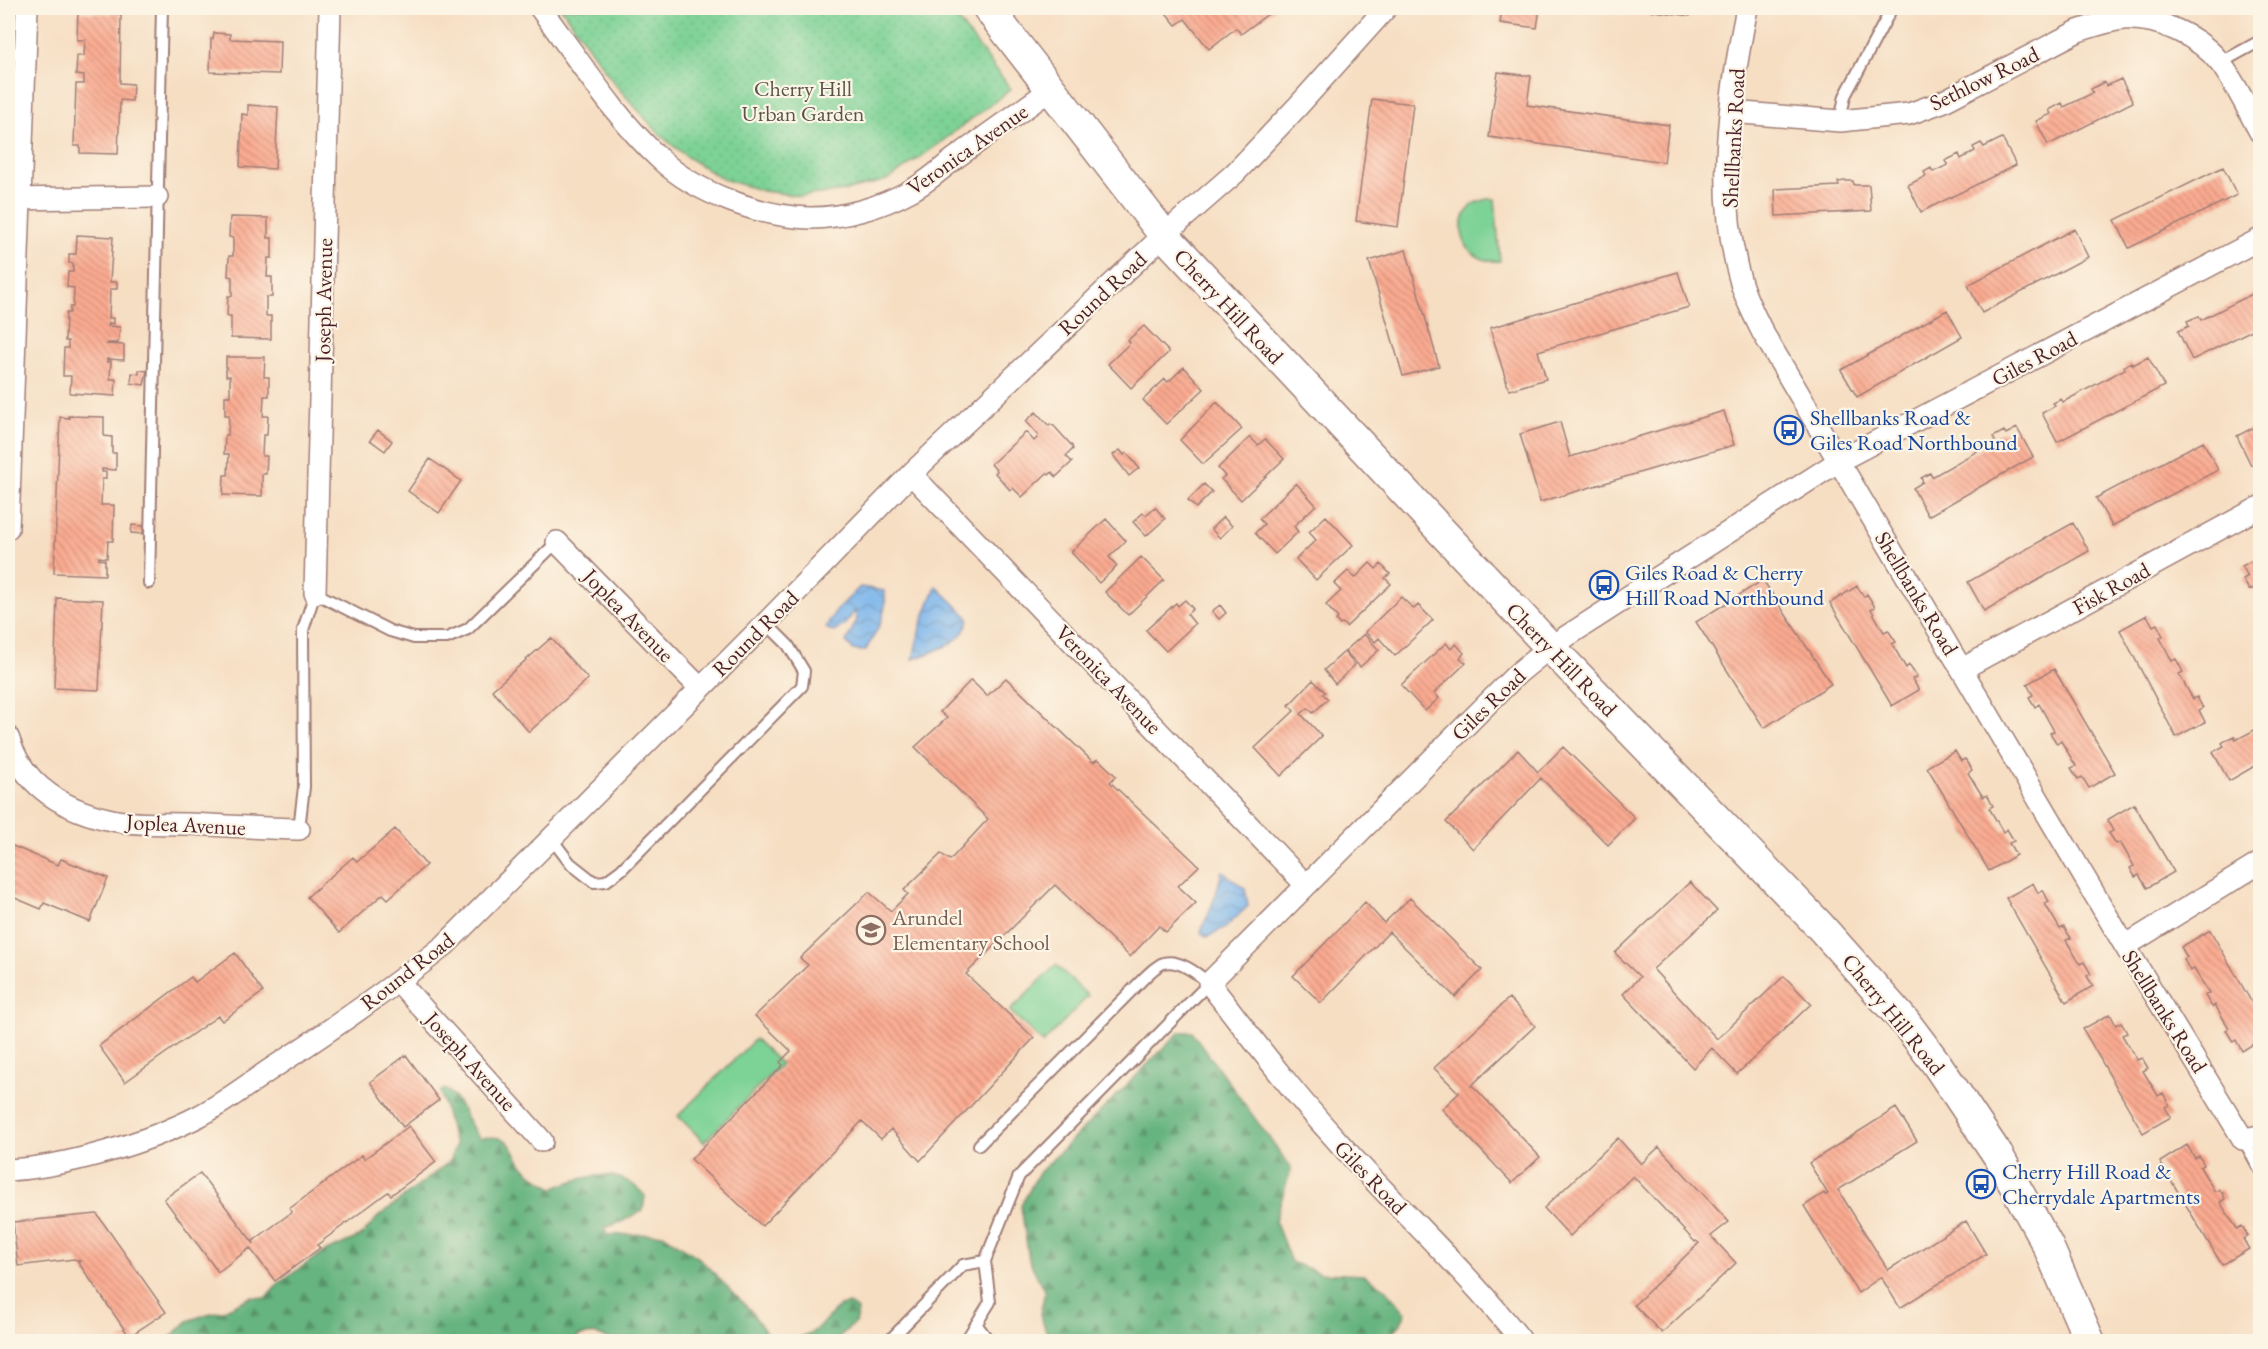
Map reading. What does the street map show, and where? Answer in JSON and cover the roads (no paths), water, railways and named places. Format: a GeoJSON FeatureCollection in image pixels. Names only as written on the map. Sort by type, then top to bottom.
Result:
{"type":"FeatureCollection","features":[{"type":"Feature","properties":{"kind":"street"},"geometry":{"type":"LineString","coordinates":[[8,528],[17,53],[27,8]]}},
{"type":"Feature","properties":{"kind":"street","name":"Joseph Avenue"},"geometry":{"type":"LineString","coordinates":[[315,593],[330,8]]}},
{"type":"Feature","properties":{"kind":"street","name":"Veronica Avenue"},"geometry":{"type":"LineString","coordinates":[[540,8],[636,136],[663,162],[688,180],[718,195],[746,206],[779,214],[811,218],[847,214],[878,205],[911,191],[1050,90]]}},
{"type":"Feature","properties":{"kind":"street","name":"Cherry Hill Road"},"geometry":{"type":"LineString","coordinates":[[988,8],[1164,235],[1550,647],[1819,925],[1905,1022],[1936,1063],[1999,1157],[2048,1246],[2090,1341]]}},
{"type":"Feature","properties":{"kind":"street","name":"Round Road"},"geometry":{"type":"LineString","coordinates":[[8,1170],[105,1152],[154,1136],[200,1116],[399,982],[445,945],[911,474],[1164,235],[1235,173],[1386,8]]}},
{"type":"Feature","properties":{"kind":"street","name":"Shellbanks Road"},"geometry":{"type":"LineString","coordinates":[[1747,8],[1736,62],[1731,112],[1727,170],[1728,212],[1734,254],[1742,286],[1763,333],[2125,946],[2252,1137]]}},
{"type":"Feature","properties":{"kind":"street","name":"Sethlow Road"},"geometry":{"type":"LineString","coordinates":[[1731,112],[1840,121],[1909,114],[1942,102],[2078,31],[2102,22],[2133,20],[2179,31],[2202,46],[2220,63],[2260,132]]}},
{"type":"Feature","properties":{"kind":"street"},"geometry":{"type":"LineString","coordinates":[[14,199],[157,198]]}},
{"type":"Feature","properties":{"kind":"street","name":"Giles Road"},"geometry":{"type":"LineString","coordinates":[[1520,1339],[1475,1286],[1332,1135],[1278,1072],[1209,983],[1517,674],[1550,647],[1839,461],[2260,239]]}},
{"type":"Feature","properties":{"kind":"street","name":"Veronica Avenue"},"geometry":{"type":"LineString","coordinates":[[911,474],[1306,885]]}},
{"type":"Feature","properties":{"kind":"street","name":"Fisk Road"},"geometry":{"type":"LineString","coordinates":[[1962,669],[2260,507]]}},
{"type":"Feature","properties":{"kind":"street","name":"Joplea Avenue"},"geometry":{"type":"LineString","coordinates":[[557,542],[700,688]]}},
{"type":"Feature","properties":{"kind":"street","name":"Joplea Avenue"},"geometry":{"type":"LineString","coordinates":[[8,737],[13,754],[30,778],[50,795],[74,809],[118,821],[299,830]]}},
{"type":"Feature","properties":{"kind":"street"},"geometry":{"type":"LineString","coordinates":[[2125,946],[2260,863]]}},
{"type":"Feature","properties":{"kind":"street","name":"Joseph Avenue"},"geometry":{"type":"LineString","coordinates":[[399,982],[542,1141]]}},
{"type":"Feature","properties":{"kind":"lane"},"geometry":{"type":"LineString","coordinates":[[149,584],[162,8]]}},
{"type":"Feature","properties":{"kind":"lane"},"geometry":{"type":"LineString","coordinates":[[1840,121],[1845,96],[1892,8]]}},
{"type":"Feature","properties":{"kind":"lane"},"geometry":{"type":"LineString","coordinates":[[2220,63],[2260,41]]}},
{"type":"Feature","properties":{"kind":"lane"},"geometry":{"type":"LineString","coordinates":[[299,830],[304,787],[303,630],[315,593],[390,631],[414,638],[447,638],[468,629],[557,542]]}},
{"type":"Feature","properties":{"kind":"lane"},"geometry":{"type":"LineString","coordinates":[[551,838],[570,863],[594,882],[606,881],[621,870],[801,686],[804,671],[788,645],[766,623]]}},
{"type":"Feature","properties":{"kind":"lane"},"geometry":{"type":"LineString","coordinates":[[965,1341],[990,1302],[986,1261],[1019,1176],[1209,983],[1179,964],[1161,964],[1146,976],[979,1145]]}},
{"type":"Feature","properties":{"kind":"lane"},"geometry":{"type":"LineString","coordinates":[[2252,1137],[2260,1170]]}},
{"type":"Feature","properties":{"kind":"lane"},"geometry":{"type":"LineString","coordinates":[[888,1341],[963,1265],[986,1261]]}},
{"type":"Feature","properties":{"kind":"lane"},"geometry":{"type":"LineString","coordinates":[[977,1325],[989,1341]]}},
{"type":"Feature","properties":{"kind":"water"},"geometry":{"type":"Polygon","coordinates":[[[936,586],[969,618],[962,634],[955,640],[913,659],[920,628],[936,586]]]}},
{"type":"Feature","properties":{"kind":"water"},"geometry":{"type":"Polygon","coordinates":[[[860,587],[884,591],[885,599],[881,622],[865,651],[853,650],[846,642],[857,620],[855,611],[844,625],[834,632],[826,628],[835,612],[860,587]]]}},
{"type":"Feature","properties":{"kind":"water"},"geometry":{"type":"Polygon","coordinates":[[[1222,871],[1245,889],[1248,906],[1226,927],[1207,937],[1201,932],[1216,895],[1222,871]]]}},
{"type":"Feature","properties":{"kind":"place","name":"Shellbanks Road & Giles Road Northbound"},"geometry":{"type":"Point","coordinates":[1789,430]}},
{"type":"Feature","properties":{"kind":"place","name":"Giles Road & Cherry Hill Road Northbound"},"geometry":{"type":"Point","coordinates":[1604,585]}},
{"type":"Feature","properties":{"kind":"place","name":"Arundel Elementary School"},"geometry":{"type":"Point","coordinates":[871,930]}},
{"type":"Feature","properties":{"kind":"place","name":"Cherry Hill Road & Cherrydale Apartments"},"geometry":{"type":"Point","coordinates":[1981,1184]}},
{"type":"Feature","properties":{"kind":"park label","name":"Cherry Hill Urban Garden"},"geometry":{"type":"Point","coordinates":[803,100]}}]}
